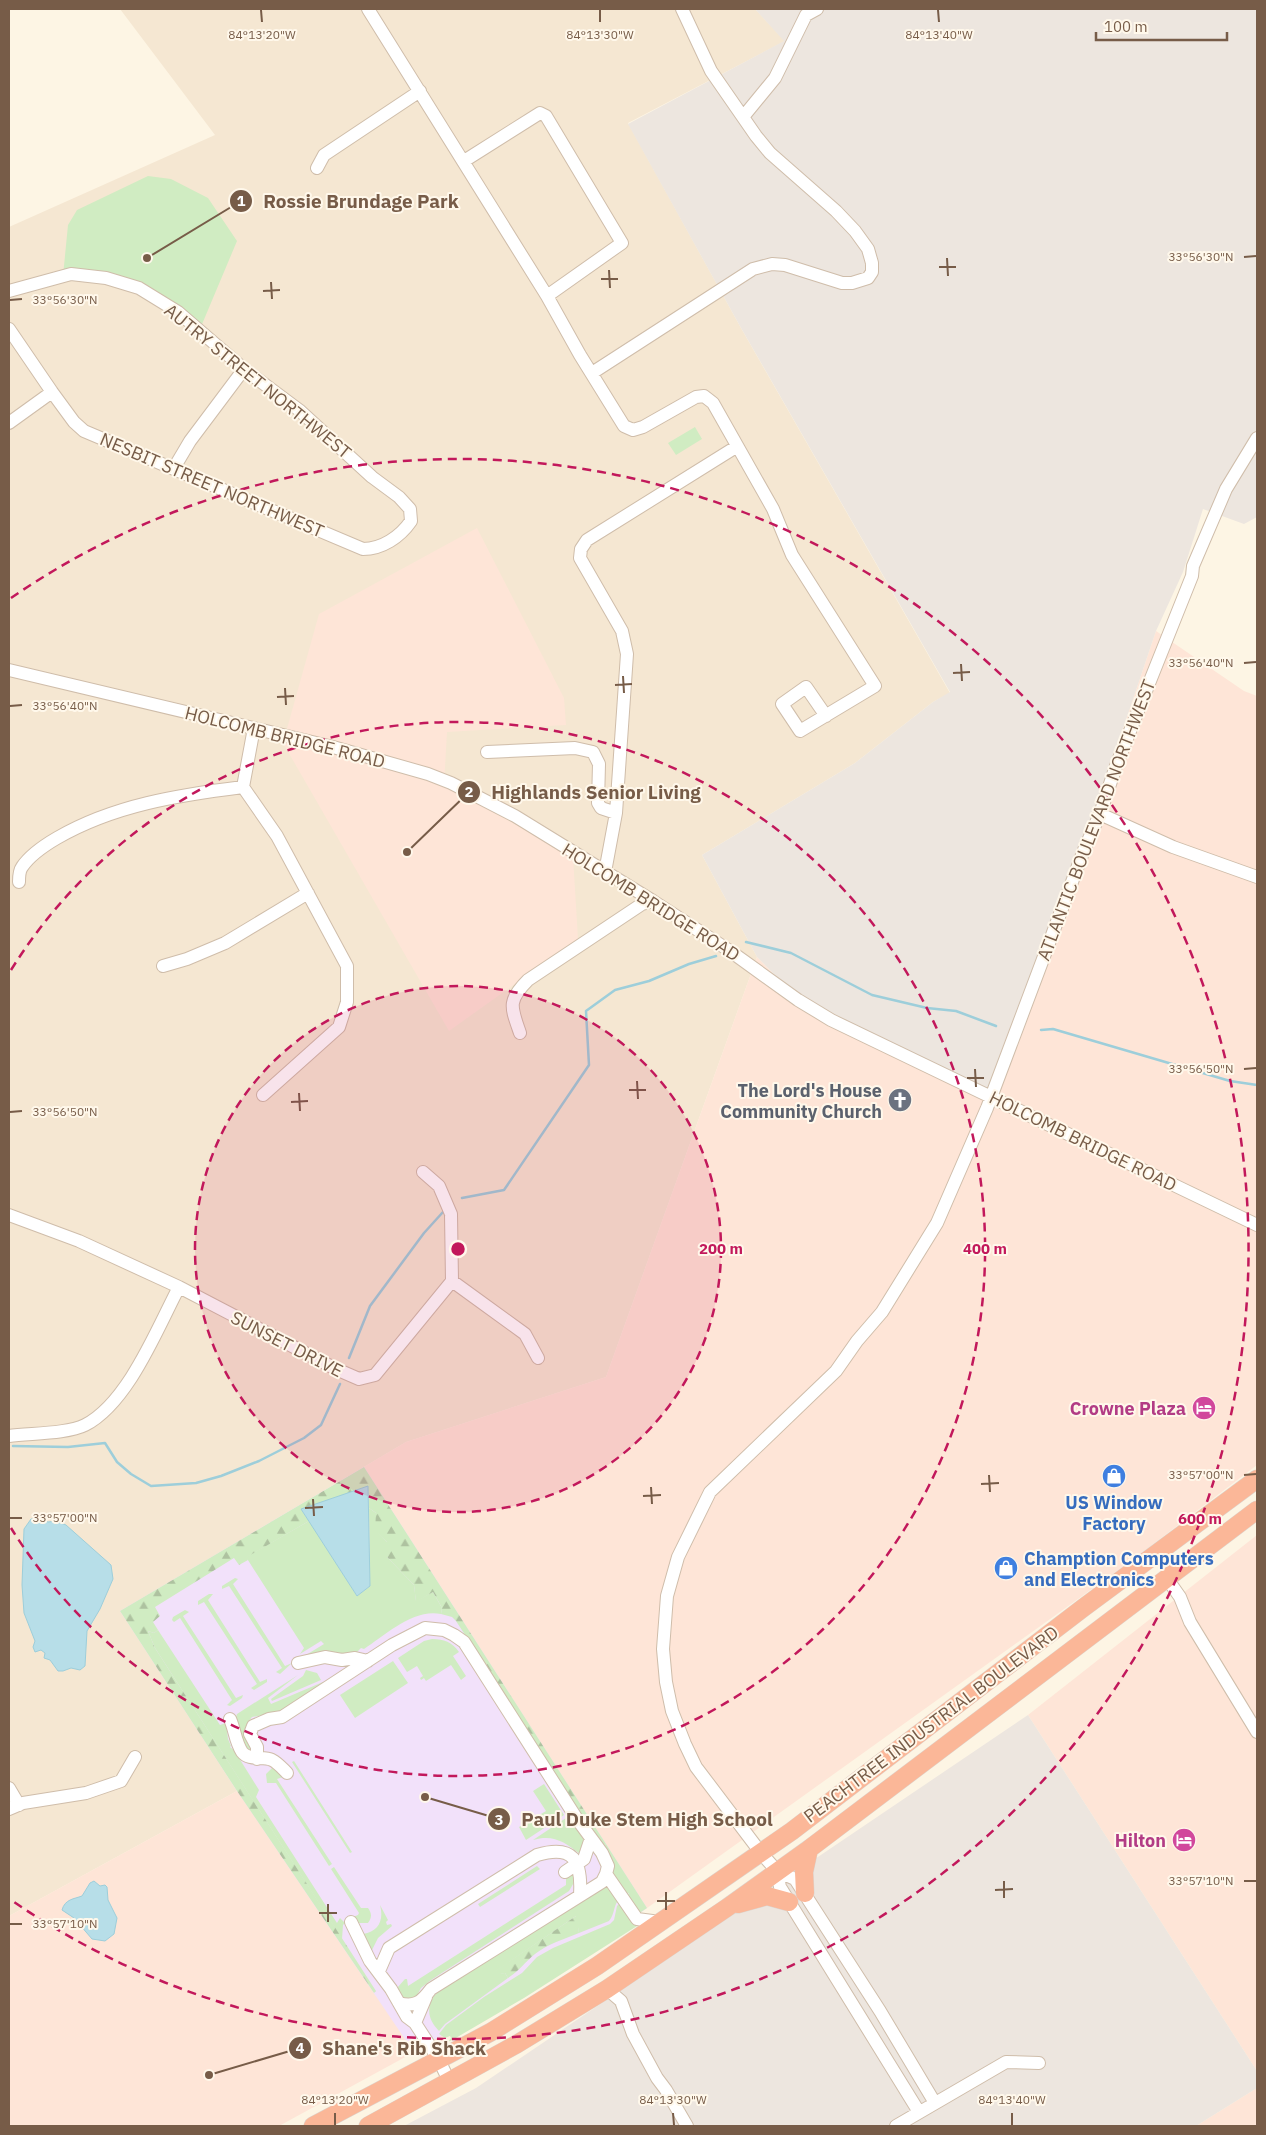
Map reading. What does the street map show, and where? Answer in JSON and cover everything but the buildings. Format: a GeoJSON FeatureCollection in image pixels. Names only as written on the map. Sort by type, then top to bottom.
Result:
{"type":"FeatureCollection","features":[{"type":"Feature","properties":{"kind":"highway","name":"PEACHTREE INDUSTRIAL BOULEVARD"},"geometry":{"type":"LineString","coordinates":[[319,2124],[491,2032],[570,1983],[660,1922],[760,1853],[1257,1479]]}},
{"type":"Feature","properties":{"kind":"highway","name":"PEACHTREE INDUSTRIAL BOULEVARD"},"geometry":{"type":"LineString","coordinates":[[368,2126],[450,2083],[517,2044],[607,1989],[728,1907],[809,1849],[1022,1686],[1168,1580],[1257,1510]]}},
{"type":"Feature","properties":{"kind":"highway"},"geometry":{"type":"LineString","coordinates":[[805,1893],[804,1872],[809,1849]]}},
{"type":"Feature","properties":{"kind":"highway"},"geometry":{"type":"LineString","coordinates":[[728,1907],[767,1896],[790,1902]]}},
{"type":"Feature","properties":{"kind":"street"},"geometry":{"type":"LineString","coordinates":[[368,9],[547,296],[580,355],[624,426],[633,430],[643,427],[696,397],[704,396],[712,403],[773,509],[792,555],[875,686],[826,716]]}},
{"type":"Feature","properties":{"kind":"street"},"geometry":{"type":"LineString","coordinates":[[592,373],[753,269],[772,264],[785,265],[842,283],[862,281],[868,278],[872,272],[870,256],[862,239],[836,211],[770,153],[756,136],[711,71],[682,9]]}},
{"type":"Feature","properties":{"kind":"street"},"geometry":{"type":"LineString","coordinates":[[744,117],[775,78],[806,15],[817,9]]}},
{"type":"Feature","properties":{"kind":"street"},"geometry":{"type":"LineString","coordinates":[[317,168],[324,155],[420,91]]}},
{"type":"Feature","properties":{"kind":"street"},"geometry":{"type":"LineString","coordinates":[[464,161],[540,113],[546,116],[622,242],[547,296]]}},
{"type":"Feature","properties":{"kind":"street","name":"AUTRY STREET NORTHWEST"},"geometry":{"type":"LineString","coordinates":[[9,291],[71,274],[106,278],[139,288],[178,312],[244,369],[299,410],[386,487]]}},
{"type":"Feature","properties":{"kind":"street","name":"NESBIT STREET NORTHWEST"},"geometry":{"type":"LineString","coordinates":[[9,329],[74,422],[84,431],[363,549],[381,546],[391,541],[411,521],[410,509],[386,487]]}},
{"type":"Feature","properties":{"kind":"street"},"geometry":{"type":"LineString","coordinates":[[174,468],[190,441],[244,369]]}},
{"type":"Feature","properties":{"kind":"street"},"geometry":{"type":"LineString","coordinates":[[9,423],[52,392]]}},
{"type":"Feature","properties":{"kind":"street","name":"ATLANTIC BOULEVARD NORTHWEST"},"geometry":{"type":"LineString","coordinates":[[777,1871],[760,1853],[696,1767],[672,1711],[666,1682],[663,1649],[667,1596],[678,1558],[710,1492],[836,1371],[882,1312],[937,1223],[991,1097],[1078,866],[1100,814],[1116,766],[1192,576],[1193,566],[1226,489],[1257,438]]}},
{"type":"Feature","properties":{"kind":"street"},"geometry":{"type":"LineString","coordinates":[[605,872],[616,813],[627,654],[622,631],[580,558],[581,550],[587,540],[736,447]]}},
{"type":"Feature","properties":{"kind":"street","name":"HOLCOMB BRIDGE ROAD"},"geometry":{"type":"LineString","coordinates":[[9,670],[369,757],[428,774],[451,783],[515,816],[653,901],[730,951],[798,1000],[831,1020],[1257,1226]]}},
{"type":"Feature","properties":{"kind":"street"},"geometry":{"type":"LineString","coordinates":[[254,728],[243,787],[277,836],[347,966],[347,1002],[339,1027],[262,1095]]}},
{"type":"Feature","properties":{"kind":"street"},"geometry":{"type":"LineString","coordinates":[[487,752],[575,748],[593,752],[599,764],[598,803],[601,808],[616,813]]}},
{"type":"Feature","properties":{"kind":"street"},"geometry":{"type":"LineString","coordinates":[[19,882],[21,868],[44,846],[78,826],[128,807],[202,792],[243,787]]}},
{"type":"Feature","properties":{"kind":"street"},"geometry":{"type":"LineString","coordinates":[[1100,814],[1174,848],[1257,877]]}},
{"type":"Feature","properties":{"kind":"street"},"geometry":{"type":"LineString","coordinates":[[163,966],[187,959],[225,943],[308,893]]}},
{"type":"Feature","properties":{"kind":"street"},"geometry":{"type":"LineString","coordinates":[[520,1033],[511,1008],[516,992],[528,980],[642,904],[653,901]]}},
{"type":"Feature","properties":{"kind":"street"},"geometry":{"type":"LineString","coordinates":[[424,1172],[440,1186],[451,1214],[452,1281],[525,1334],[538,1358]]}},
{"type":"Feature","properties":{"kind":"street","name":"SUNSET DRIVE"},"geometry":{"type":"LineString","coordinates":[[9,1215],[80,1241],[179,1287],[336,1370],[359,1379],[375,1375],[452,1281]]}},
{"type":"Feature","properties":{"kind":"street"},"geometry":{"type":"LineString","coordinates":[[9,1436],[69,1430],[84,1426],[103,1413],[122,1391],[147,1349],[179,1287]]}},
{"type":"Feature","properties":{"kind":"street"},"geometry":{"type":"LineString","coordinates":[[1168,1580],[1180,1597],[1190,1622],[1257,1732]]}},
{"type":"Feature","properties":{"kind":"street"},"geometry":{"type":"LineString","coordinates":[[257,1759],[257,1747],[250,1734],[253,1726],[268,1719],[282,1717],[392,1645],[425,1628],[444,1630],[464,1642],[602,1853],[608,1866],[602,1882],[431,1989],[415,2023]]}},
{"type":"Feature","properties":{"kind":"street"},"geometry":{"type":"LineString","coordinates":[[298,1663],[325,1657],[342,1660],[355,1658],[368,1661]]}},
{"type":"Feature","properties":{"kind":"street"},"geometry":{"type":"LineString","coordinates":[[230,1719],[236,1741],[244,1754],[257,1759],[270,1759],[287,1773]]}},
{"type":"Feature","properties":{"kind":"street"},"geometry":{"type":"LineString","coordinates":[[9,1788],[14,1807],[86,1793],[121,1781],[135,1757]]}},
{"type":"Feature","properties":{"kind":"street"},"geometry":{"type":"LineString","coordinates":[[566,1872],[587,1853],[591,1838]]}},
{"type":"Feature","properties":{"kind":"street"},"geometry":{"type":"LineString","coordinates":[[379,1971],[390,1948],[537,1855],[553,1850],[566,1853],[577,1864],[581,1876],[580,1895]]}},
{"type":"Feature","properties":{"kind":"street"},"geometry":{"type":"LineString","coordinates":[[777,1871],[795,1879],[805,1893],[935,2102]]}},
{"type":"Feature","properties":{"kind":"street"},"geometry":{"type":"LineString","coordinates":[[777,1871],[780,1886],[916,2114]]}},
{"type":"Feature","properties":{"kind":"street"},"geometry":{"type":"LineString","coordinates":[[606,1874],[638,1919],[660,1922]]}},
{"type":"Feature","properties":{"kind":"street"},"geometry":{"type":"LineString","coordinates":[[351,1922],[370,1962],[379,1971],[407,2017],[415,2023],[439,2060],[450,2083]]}},
{"type":"Feature","properties":{"kind":"street"},"geometry":{"type":"LineString","coordinates":[[391,1989],[400,1979]]}},
{"type":"Feature","properties":{"kind":"street"},"geometry":{"type":"LineString","coordinates":[[607,1989],[621,2001],[633,2034],[657,2078],[687,2126]]}},
{"type":"Feature","properties":{"kind":"street"},"geometry":{"type":"LineString","coordinates":[[399,2003],[412,2006],[418,2004],[426,1997]]}},
{"type":"Feature","properties":{"kind":"street"},"geometry":{"type":"LineString","coordinates":[[896,2126],[1006,2062],[1039,2063]]}},
{"type":"Feature","properties":{"kind":"shaded area"},"geometry":{"type":"Polygon","coordinates":[[[120,9],[755,9],[785,41],[628,123],[741,328],[950,693],[933,702],[855,763],[702,855],[757,957],[606,1377],[406,1442],[121,1611],[237,1791],[9,1916],[9,227],[215,135],[120,9]]]}},
{"type":"Feature","properties":{"kind":"shaded area"},"geometry":{"type":"Polygon","coordinates":[[[755,9],[1257,9],[1257,517],[1244,524],[1203,509],[1183,572],[1156,631],[1099,800],[987,1098],[817,1018],[757,957],[702,855],[855,763],[933,702],[950,692],[741,328],[628,124],[784,41],[755,9]]]}},
{"type":"Feature","properties":{"kind":"shaded area"},"geometry":{"type":"Polygon","coordinates":[[[477,528],[564,698],[566,725],[447,732],[444,785],[573,856],[578,939],[449,1031],[283,743],[319,614],[477,528]]]}},
{"type":"Feature","properties":{"kind":"shaded area"},"geometry":{"type":"Polygon","coordinates":[[[1156,631],[1244,691],[1257,696],[1257,1465],[1131,1561],[548,1979],[279,2126],[9,2126],[9,1916],[237,1791],[120,1611],[406,1442],[606,1377],[757,957],[817,1018],[1099,800],[1156,631]]]}},
{"type":"Feature","properties":{"kind":"shaded area"},"geometry":{"type":"Polygon","coordinates":[[[364,1467],[647,1908],[548,1979],[413,2051],[237,1791],[120,1611],[364,1467]]]}},
{"type":"Feature","properties":{"kind":"shaded area"},"geometry":{"type":"Polygon","coordinates":[[[1257,1535],[1257,2071],[1028,1715],[1257,1535]]]}},
{"type":"Feature","properties":{"kind":"shaded area"},"geometry":{"type":"Polygon","coordinates":[[[1028,1715],[1257,2071],[1257,2088],[1196,2126],[404,2126],[476,2088],[1028,1715]]]}},
{"type":"Feature","properties":{"kind":"shaded area"},"geometry":{"type":"Polygon","coordinates":[[[1257,2088],[1257,2126],[1196,2126],[1257,2088]]]}},
{"type":"Feature","properties":{"kind":"green space"},"geometry":{"type":"Polygon","coordinates":[[[148,176],[171,179],[208,198],[237,241],[200,329],[139,288],[63,276],[68,225],[77,210],[148,176]]]}},
{"type":"Feature","properties":{"kind":"green space"},"geometry":{"type":"Polygon","coordinates":[[[695,427],[702,439],[676,455],[668,443],[695,427]]]}},
{"type":"Feature","properties":{"kind":"green space"},"geometry":{"type":"Polygon","coordinates":[[[364,1467],[606,1844],[602,1846],[456,1621],[452,1617],[441,1614],[442,1608],[433,1592],[416,1602],[414,1585],[387,1557],[387,1542],[375,1531],[376,1513],[369,1508],[368,1487],[301,1509],[309,1521],[247,1557],[248,1560],[239,1565],[234,1558],[155,1607],[160,1616],[153,1622],[158,1630],[154,1633],[148,1631],[155,1648],[376,1991],[374,1993],[237,1791],[120,1611],[364,1467]]]}},
{"type":"Feature","properties":{"kind":"green space"},"geometry":{"type":"Polygon","coordinates":[[[369,1508],[376,1513],[376,1531],[387,1542],[387,1557],[414,1585],[416,1601],[433,1592],[442,1608],[441,1614],[431,1613],[410,1619],[390,1630],[364,1649],[361,1648],[356,1653],[306,1655],[324,1644],[321,1641],[300,1654],[304,1648],[246,1557],[309,1521],[357,1596],[370,1586],[369,1508]]]}},
{"type":"Feature","properties":{"kind":"green space"},"geometry":{"type":"Polygon","coordinates":[[[235,1578],[238,1579],[233,1584],[285,1666],[292,1663],[280,1674],[276,1672],[282,1668],[229,1586],[222,1589],[222,1586],[235,1578]]]}},
{"type":"Feature","properties":{"kind":"green space"},"geometry":{"type":"Polygon","coordinates":[[[209,1594],[213,1594],[208,1600],[260,1682],[267,1679],[267,1682],[254,1690],[251,1688],[257,1684],[204,1602],[198,1605],[198,1601],[209,1594]]]}},
{"type":"Feature","properties":{"kind":"green space"},"geometry":{"type":"Polygon","coordinates":[[[185,1610],[189,1612],[183,1616],[236,1698],[243,1695],[242,1698],[230,1706],[227,1705],[232,1700],[180,1618],[174,1622],[172,1620],[173,1617],[185,1610]]]}},
{"type":"Feature","properties":{"kind":"green space"},"geometry":{"type":"Polygon","coordinates":[[[158,1630],[220,1725],[226,1723],[230,1747],[234,1750],[259,1790],[256,1797],[337,1923],[340,1918],[345,1923],[343,1925],[342,1939],[155,1648],[148,1631],[154,1633],[158,1630]]]}},
{"type":"Feature","properties":{"kind":"green space"},"geometry":{"type":"Polygon","coordinates":[[[432,1639],[447,1642],[454,1646],[459,1652],[453,1656],[466,1676],[461,1680],[451,1665],[426,1681],[424,1678],[421,1680],[420,1678],[423,1676],[417,1666],[407,1672],[398,1658],[424,1641],[432,1639]]]}},
{"type":"Feature","properties":{"kind":"green space"},"geometry":{"type":"Polygon","coordinates":[[[393,1661],[408,1683],[355,1718],[340,1695],[393,1661]]]}},
{"type":"Feature","properties":{"kind":"green space"},"geometry":{"type":"Polygon","coordinates":[[[306,1670],[317,1673],[321,1680],[272,1701],[271,1699],[303,1676],[306,1670]]]}},
{"type":"Feature","properties":{"kind":"green space"},"geometry":{"type":"Polygon","coordinates":[[[298,1675],[268,1698],[271,1704],[323,1682],[324,1684],[280,1712],[252,1717],[247,1724],[245,1732],[251,1748],[248,1751],[246,1750],[236,1717],[237,1714],[298,1675]]]}},
{"type":"Feature","properties":{"kind":"green space"},"geometry":{"type":"Polygon","coordinates":[[[294,1761],[352,1852],[350,1853],[292,1762],[294,1761]]]}},
{"type":"Feature","properties":{"kind":"green space"},"geometry":{"type":"Polygon","coordinates":[[[272,1768],[277,1768],[283,1777],[277,1779],[332,1864],[329,1866],[276,1783],[267,1783],[266,1774],[272,1768]]]}},
{"type":"Feature","properties":{"kind":"green space"},"geometry":{"type":"Polygon","coordinates":[[[544,1784],[564,1815],[526,1840],[519,1827],[546,1811],[533,1791],[544,1784]]]}},
{"type":"Feature","properties":{"kind":"green space"},"geometry":{"type":"Polygon","coordinates":[[[569,1816],[584,1840],[580,1854],[558,1840],[540,1838],[533,1840],[569,1816]]]}},
{"type":"Feature","properties":{"kind":"green space"},"geometry":{"type":"Polygon","coordinates":[[[606,1844],[647,1908],[638,1914],[626,1898],[629,1893],[625,1895],[611,1874],[602,1846],[606,1844]]]}},
{"type":"Feature","properties":{"kind":"green space"},"geometry":{"type":"Polygon","coordinates":[[[537,1866],[540,1869],[480,1907],[478,1904],[537,1866]]]}},
{"type":"Feature","properties":{"kind":"green space"},"geometry":{"type":"Polygon","coordinates":[[[334,1867],[361,1908],[368,1908],[371,1915],[368,1923],[358,1923],[353,1917],[359,1913],[331,1869],[334,1867]]]}},
{"type":"Feature","properties":{"kind":"green space"},"geometry":{"type":"Polygon","coordinates":[[[572,1874],[576,1879],[569,1891],[431,1980],[421,1988],[415,1999],[405,2002],[397,1988],[405,1979],[407,1979],[408,1986],[566,1885],[566,1877],[572,1874]]]}},
{"type":"Feature","properties":{"kind":"green space"},"geometry":{"type":"Polygon","coordinates":[[[605,1883],[619,1899],[609,1921],[579,1933],[576,1916],[496,1971],[495,1974],[505,1973],[508,1978],[445,2024],[439,2031],[433,2024],[429,2008],[432,1999],[439,1989],[605,1883]]]}},
{"type":"Feature","properties":{"kind":"green space"},"geometry":{"type":"Polygon","coordinates":[[[621,1902],[637,1926],[524,1998],[454,2039],[448,2042],[451,2038],[450,2036],[445,2038],[439,2034],[446,2025],[484,1997],[522,1973],[537,1957],[553,1948],[610,1924],[614,1920],[617,1906],[621,1902]]]}},
{"type":"Feature","properties":{"kind":"green space"},"geometry":{"type":"Polygon","coordinates":[[[380,1905],[388,1920],[386,1922],[387,1925],[391,1924],[392,1926],[378,1938],[369,1956],[363,1934],[373,1930],[379,1924],[381,1920],[380,1905]]]}},
{"type":"Feature","properties":{"kind":"green space"},"geometry":{"type":"Polygon","coordinates":[[[576,1916],[583,1918],[578,1925],[579,1933],[540,1950],[508,1978],[505,1973],[495,1975],[495,1971],[576,1916]]]}},
{"type":"Feature","properties":{"kind":"water"},"geometry":{"type":"Polygon","coordinates":[[[368,1486],[370,1586],[357,1596],[301,1509],[368,1486]]]}},
{"type":"Feature","properties":{"kind":"water"},"geometry":{"type":"Polygon","coordinates":[[[40,1518],[48,1522],[56,1521],[66,1525],[111,1565],[113,1579],[100,1609],[87,1631],[85,1666],[80,1670],[71,1668],[58,1671],[50,1660],[44,1658],[45,1653],[41,1650],[35,1652],[33,1647],[35,1641],[24,1613],[22,1585],[24,1529],[31,1519],[40,1518]]]}},
{"type":"Feature","properties":{"kind":"water"},"geometry":{"type":"Polygon","coordinates":[[[94,1881],[100,1886],[105,1885],[107,1887],[108,1900],[117,1918],[114,1934],[105,1941],[92,1939],[74,1918],[62,1910],[65,1904],[82,1896],[90,1883],[94,1881]]]}},
{"type":"Feature","properties":{"kind":"waterway"},"geometry":{"type":"LineString","coordinates":[[746,942],[791,953],[872,995],[927,1008],[956,1011],[996,1026]]}},
{"type":"Feature","properties":{"kind":"waterway"},"geometry":{"type":"LineString","coordinates":[[462,1198],[504,1190],[589,1065],[586,1011],[615,990],[649,981],[689,964],[716,956]]}},
{"type":"Feature","properties":{"kind":"waterway"},"geometry":{"type":"LineString","coordinates":[[1041,1030],[1053,1029],[1230,1081],[1257,1085]]}},
{"type":"Feature","properties":{"kind":"waterway"},"geometry":{"type":"LineString","coordinates":[[349,1358],[370,1306],[424,1233],[443,1212]]}},
{"type":"Feature","properties":{"kind":"waterway"},"geometry":{"type":"LineString","coordinates":[[13,1446],[68,1447],[105,1443],[117,1462],[131,1474],[151,1486],[196,1483],[221,1476],[259,1461],[304,1438],[321,1425],[340,1384]]}},
{"type":"Feature","properties":{"kind":"place","name":"Rossie Brundage Park"},"geometry":{"type":"Point","coordinates":[147,258]}},
{"type":"Feature","properties":{"kind":"place","name":"Highlands Senior Living"},"geometry":{"type":"Point","coordinates":[407,852]}},
{"type":"Feature","properties":{"kind":"place","name":"The Lord's House Community Church"},"geometry":{"type":"Point","coordinates":[900,1100]}},
{"type":"Feature","properties":{"kind":"place","name":"Crowne Plaza"},"geometry":{"type":"Point","coordinates":[1204,1408]}},
{"type":"Feature","properties":{"kind":"place","name":"US Window Factory"},"geometry":{"type":"Point","coordinates":[1114,1476]}},
{"type":"Feature","properties":{"kind":"place","name":"Chamption Computers and Electronics"},"geometry":{"type":"Point","coordinates":[1006,1568]}},
{"type":"Feature","properties":{"kind":"place","name":"Paul Duke Stem High School"},"geometry":{"type":"Point","coordinates":[425,1797]}},
{"type":"Feature","properties":{"kind":"place","name":"Hilton"},"geometry":{"type":"Point","coordinates":[1184,1840]}},
{"type":"Feature","properties":{"kind":"place","name":"Shane's Rib Shack"},"geometry":{"type":"Point","coordinates":[209,2075]}}]}
